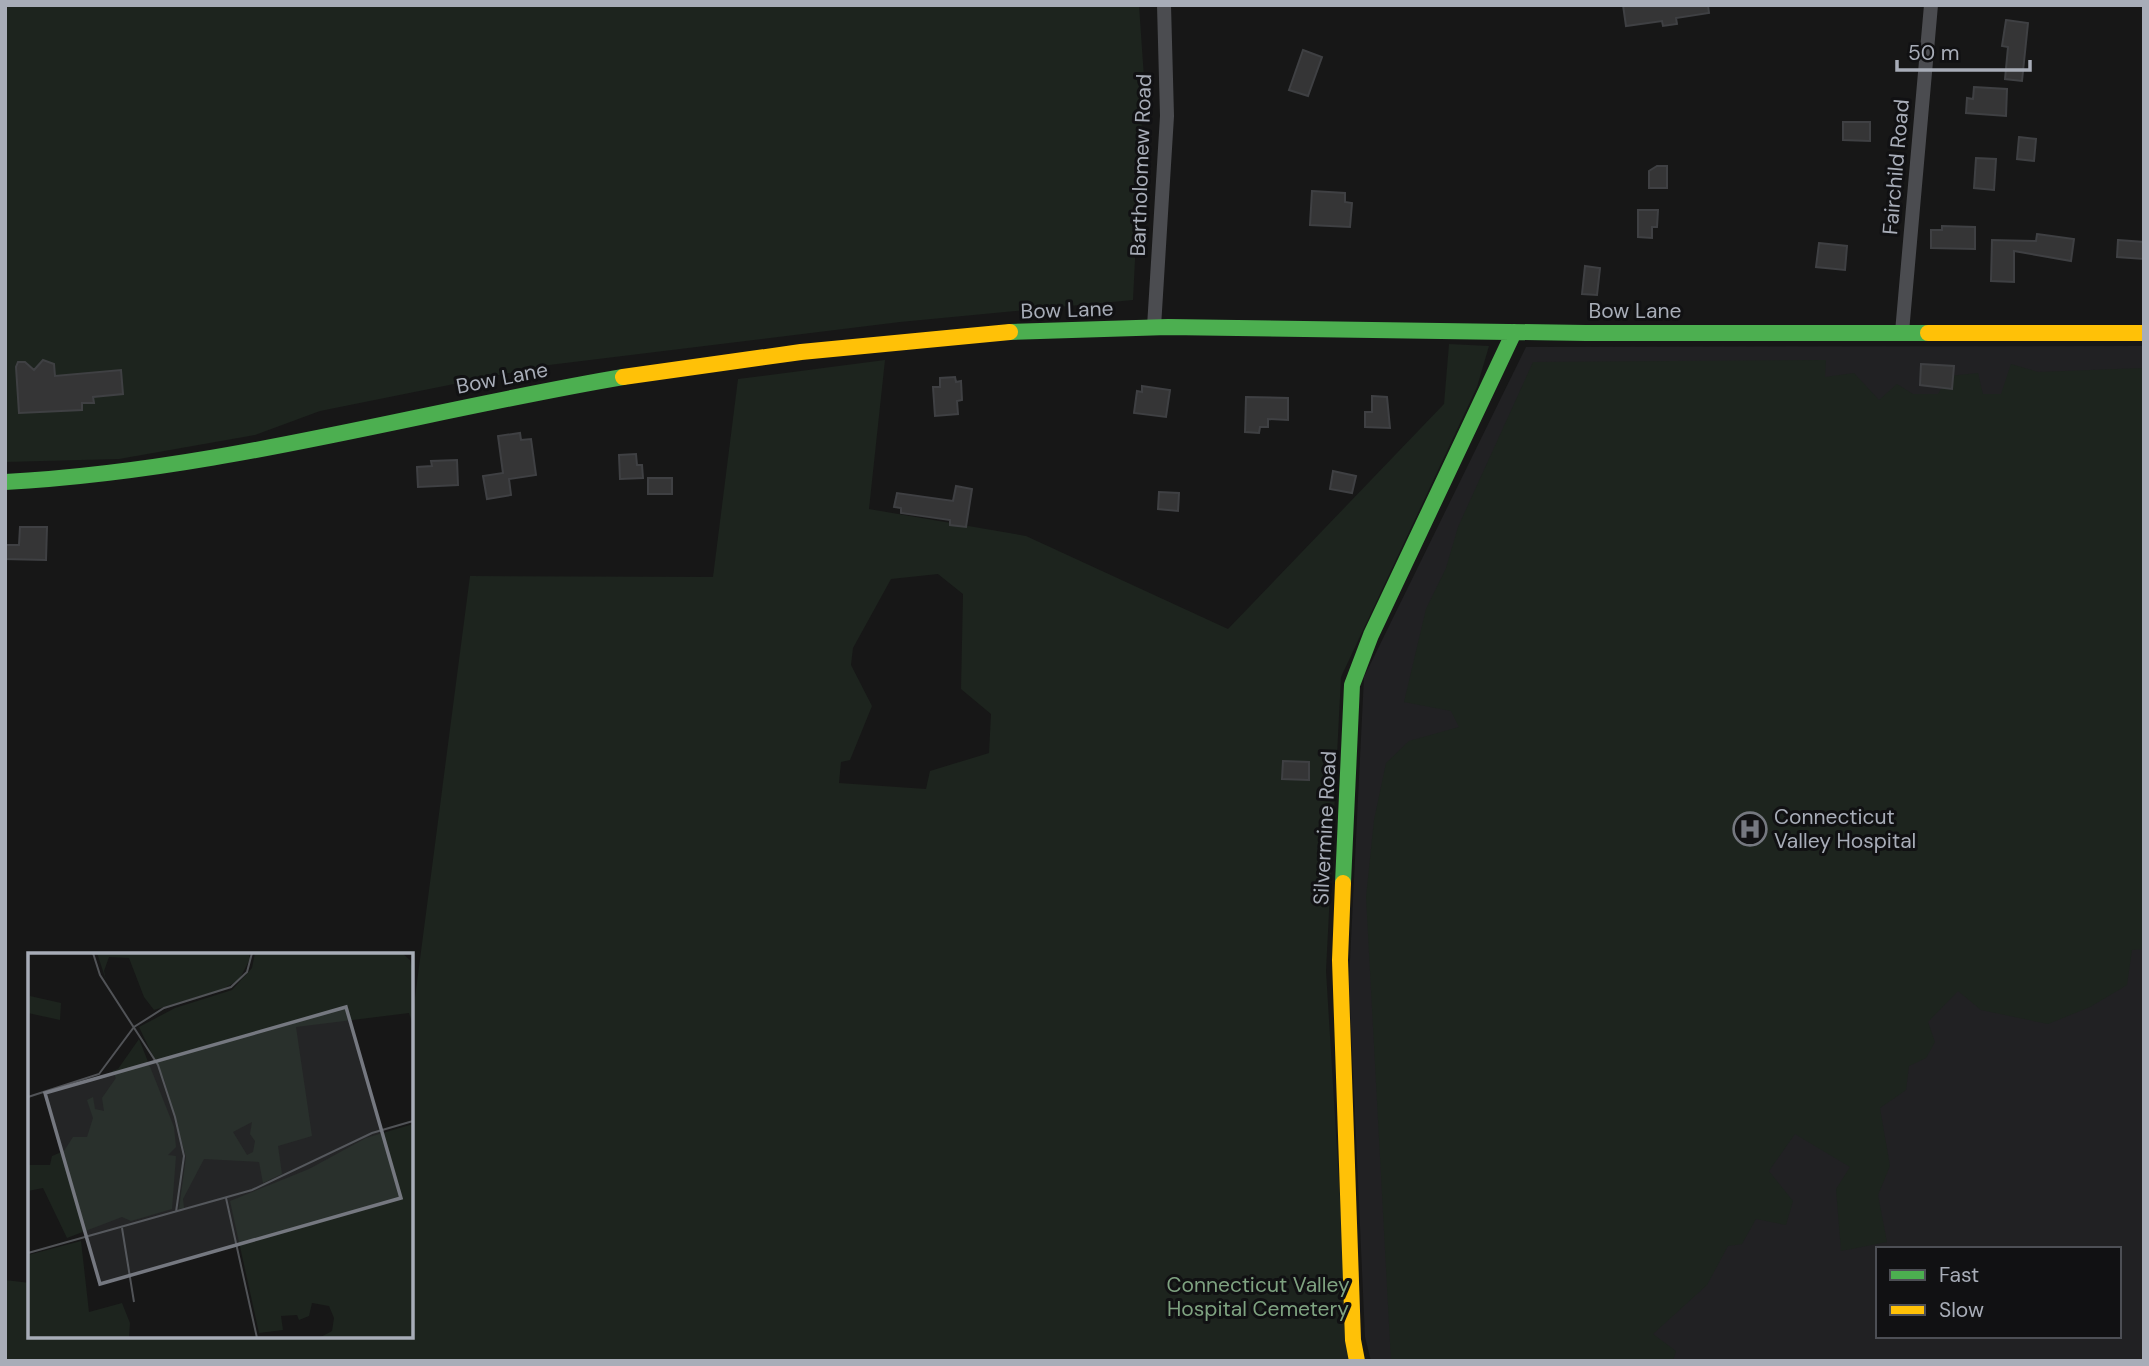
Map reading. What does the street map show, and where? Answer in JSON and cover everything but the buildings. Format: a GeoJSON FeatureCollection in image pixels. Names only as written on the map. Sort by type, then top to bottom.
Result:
{"type":"FeatureCollection","features":[{"type":"Feature","properties":{"kind":"street","name":"Bartholomew Road"},"geometry":{"type":"LineString","coordinates":[[1154,327],[1167,116],[1164,5]]}},
{"type":"Feature","properties":{"kind":"street","name":"Fairchild Road"},"geometry":{"type":"LineString","coordinates":[[1902,332],[1931,5]]}},
{"type":"Feature","properties":{"kind":"street","name":"Bow Lane"},"geometry":{"type":"LineString","coordinates":[[5,482],[68,481],[195,461],[531,393],[753,357],[970,335],[1154,327],[1514,332],[2144,333]]}},
{"type":"Feature","properties":{"kind":"street","name":"Silvermine Road"},"geometry":{"type":"LineString","coordinates":[[1357,1361],[1353,1340],[1340,960],[1352,685],[1371,635],[1514,332]]}},
{"type":"Feature","properties":{"kind":"shaded area","name":"Connecticut Valley Hospital"},"geometry":{"type":"Polygon","coordinates":[[[2144,346],[2144,1361],[1371,1361],[1365,1337],[1349,981],[1364,677],[1526,347],[2144,346]]]}},
{"type":"Feature","properties":{"kind":"green space"},"geometry":{"type":"Polygon","coordinates":[[[5,5],[1139,5],[1144,78],[1133,300],[900,322],[549,365],[320,411],[255,435],[119,459],[5,462],[5,5]]]}},
{"type":"Feature","properties":{"kind":"green space","name":"Connecticut Valley Hospital Cemetery"},"geometry":{"type":"Polygon","coordinates":[[[1449,344],[1489,346],[1477,387],[1341,677],[1326,971],[1350,1361],[5,1361],[5,1280],[28,1283],[28,1338],[413,1338],[413,1013],[470,576],[713,577],[738,379],[885,360],[869,509],[1026,536],[1228,629],[1444,404],[1449,344]],[[938,574],[891,579],[853,648],[851,665],[872,706],[850,760],[841,762],[839,783],[926,789],[930,771],[989,753],[991,714],[961,689],[963,594],[938,574]]]}},
{"type":"Feature","properties":{"kind":"green space","name":"Connecticut Valley Hospital"},"geometry":{"type":"Polygon","coordinates":[[[1826,360],[1825,377],[1854,373],[1879,400],[1897,384],[1913,394],[1938,394],[1949,376],[1978,373],[1983,394],[2001,394],[2011,364],[2038,372],[2144,368],[2144,949],[2132,950],[2127,985],[2090,1007],[2048,1024],[1981,1010],[1958,991],[1928,1022],[1935,1042],[1926,1058],[1909,1066],[1906,1090],[1880,1108],[1890,1166],[1878,1195],[1887,1242],[1841,1251],[1836,1189],[1850,1167],[1795,1134],[1769,1171],[1793,1201],[1786,1225],[1756,1219],[1742,1244],[1728,1246],[1707,1285],[1653,1334],[1676,1351],[1673,1361],[1391,1361],[1366,897],[1374,820],[1386,763],[1409,741],[1459,727],[1451,711],[1404,702],[1426,609],[1446,568],[1458,527],[1533,362],[1826,360]]]}},
{"type":"Feature","properties":{"kind":"traffic: fast"},"geometry":{"type":"LineString","coordinates":[[1010,332],[1168,327],[1586,333],[1928,333]]}},
{"type":"Feature","properties":{"kind":"traffic: fast"},"geometry":{"type":"LineString","coordinates":[[1343,883],[1352,685],[1371,635],[1514,332]]}},
{"type":"Feature","properties":{"kind":"traffic: fast"},"geometry":{"type":"LineString","coordinates":[[5,482],[83,476],[239,453],[623,377]]}},
{"type":"Feature","properties":{"kind":"traffic: slow"},"geometry":{"type":"LineString","coordinates":[[623,377],[801,352],[1010,332]]}},
{"type":"Feature","properties":{"kind":"traffic: slow"},"geometry":{"type":"LineString","coordinates":[[1928,333],[2144,333]]}},
{"type":"Feature","properties":{"kind":"traffic: slow"},"geometry":{"type":"LineString","coordinates":[[1343,883],[1340,960],[1353,1340],[1357,1361]]}},
{"type":"Feature","properties":{"kind":"place","name":"Connecticut Valley Hospital"},"geometry":{"type":"Point","coordinates":[1750,829]}}]}
